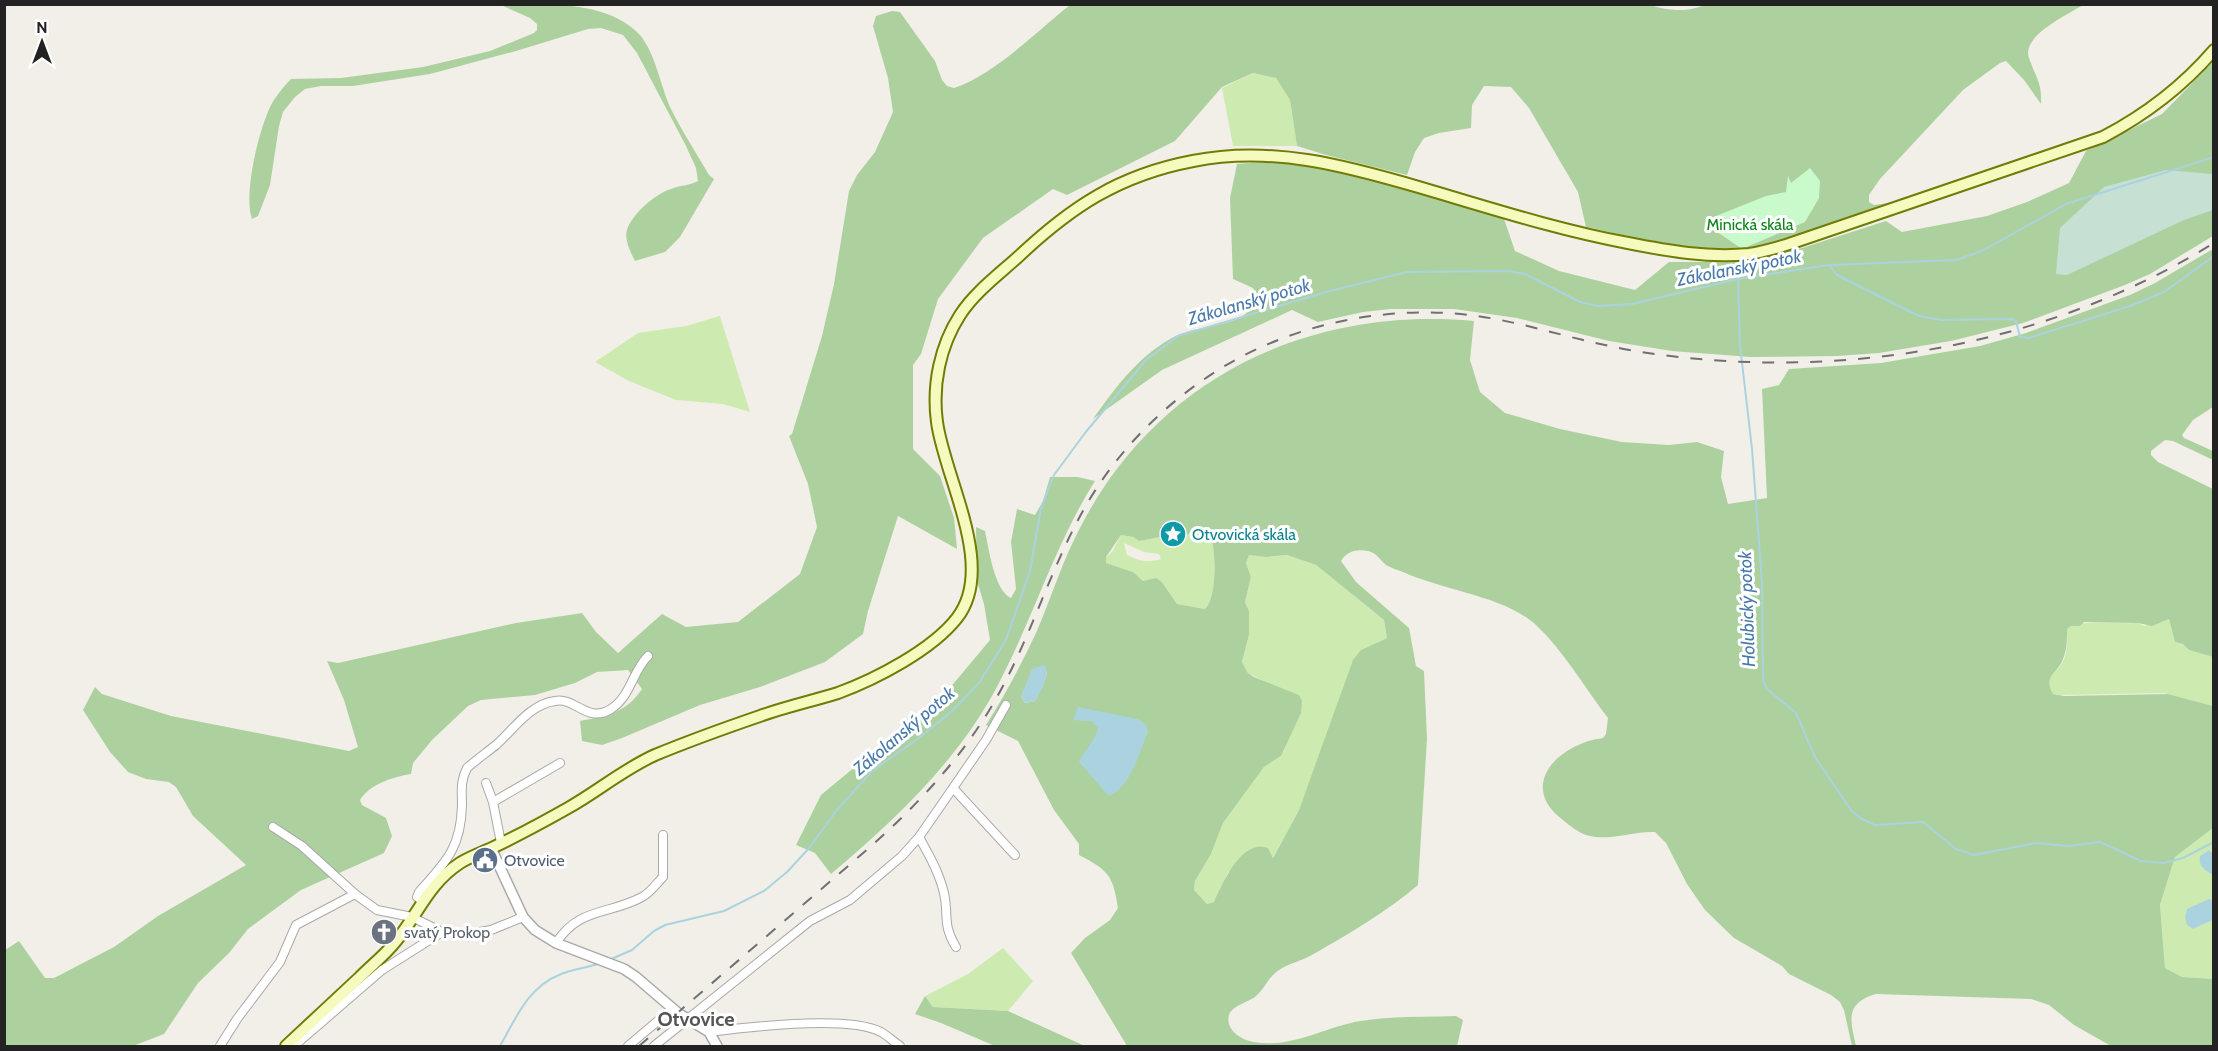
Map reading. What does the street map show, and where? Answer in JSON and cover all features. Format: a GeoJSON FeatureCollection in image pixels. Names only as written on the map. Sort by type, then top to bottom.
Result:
{"type":"FeatureCollection","features":[{"type":"Feature","properties":{"kind":"main road"},"geometry":{"type":"LineString","coordinates":[[286,1047],[396,941],[422,901],[455,867],[576,804],[614,777],[652,757],[761,715],[841,692],[880,674],[923,649],[953,623],[963,609],[969,591],[971,565],[970,544],[963,512],[944,455],[937,419],[938,376],[947,341],[957,320],[971,301],[1050,227],[1073,210],[1114,186],[1164,168],[1198,159],[1232,155],[1273,156],[1335,164],[1595,237],[1677,252],[1712,255],[1755,253],[1800,240],[2103,137],[2126,125],[2169,93],[2214,50]]}},
{"type":"Feature","properties":{"kind":"street"},"geometry":{"type":"LineString","coordinates":[[422,901],[417,897],[419,892],[453,853],[462,805],[461,780],[467,768],[529,714],[546,703],[567,701],[592,713],[608,711],[629,690],[638,670],[648,656]]}},
{"type":"Feature","properties":{"kind":"street"},"geometry":{"type":"LineString","coordinates":[[654,1047],[686,1018],[810,921],[850,900],[902,856],[919,837],[954,788],[1006,705]]}},
{"type":"Feature","properties":{"kind":"street"},"geometry":{"type":"LineString","coordinates":[[493,802],[560,763]]}},
{"type":"Feature","properties":{"kind":"street"},"geometry":{"type":"LineString","coordinates":[[486,783],[493,802],[501,843]]}},
{"type":"Feature","properties":{"kind":"street"},"geometry":{"type":"LineString","coordinates":[[954,788],[1015,855]]}},
{"type":"Feature","properties":{"kind":"street"},"geometry":{"type":"LineString","coordinates":[[273,827],[302,846],[355,894],[377,910],[412,917],[442,932],[474,933],[491,930],[523,917]]}},
{"type":"Feature","properties":{"kind":"street"},"geometry":{"type":"LineString","coordinates":[[555,943],[564,929],[574,921],[640,898],[663,878],[663,835]]}},
{"type":"Feature","properties":{"kind":"street"},"geometry":{"type":"LineString","coordinates":[[919,837],[937,871],[944,895],[947,933],[956,947]]}},
{"type":"Feature","properties":{"kind":"street"},"geometry":{"type":"LineString","coordinates":[[491,848],[523,917],[535,930],[555,943],[613,964],[636,977],[672,1009],[709,1032],[717,1047]]}},
{"type":"Feature","properties":{"kind":"street"},"geometry":{"type":"LineString","coordinates":[[220,1047],[237,1019],[280,962],[296,926],[355,894]]}},
{"type":"Feature","properties":{"kind":"street"},"geometry":{"type":"LineString","coordinates":[[294,1047],[382,970],[442,932]]}},
{"type":"Feature","properties":{"kind":"street"},"geometry":{"type":"LineString","coordinates":[[628,1047],[672,1009]]}},
{"type":"Feature","properties":{"kind":"street"},"geometry":{"type":"LineString","coordinates":[[709,1032],[819,1023],[857,1025],[881,1032],[900,1047]]}},
{"type":"Feature","properties":{"kind":"green space"},"geometry":{"type":"Polygon","coordinates":[[[1648,4],[1677,10],[1692,9],[1706,4],[2083,5],[2038,34],[2028,50],[2039,85],[2041,104],[2024,80],[2006,61],[2000,63],[1963,90],[1880,179],[1869,195],[1869,202],[1874,205],[1888,203],[1787,239],[1753,248],[1734,250],[1670,245],[1586,227],[1578,192],[1529,108],[1511,87],[1484,86],[1472,105],[1471,128],[1424,138],[1415,152],[1407,175],[1297,146],[1290,100],[1276,78],[1253,73],[1222,87],[1175,141],[1067,195],[1053,189],[983,238],[938,299],[921,354],[913,365],[913,449],[940,476],[954,518],[957,549],[898,516],[863,634],[825,662],[760,687],[700,705],[602,745],[582,741],[580,721],[615,712],[636,697],[642,689],[628,670],[597,672],[575,683],[535,695],[481,700],[468,706],[432,740],[413,763],[411,774],[390,779],[376,786],[364,794],[360,800],[362,805],[386,818],[392,836],[384,853],[301,890],[248,929],[229,953],[198,983],[164,1034],[133,1046],[5,1046],[5,950],[19,941],[45,978],[54,978],[114,947],[158,916],[246,865],[193,816],[176,787],[169,782],[146,779],[128,772],[110,752],[83,710],[95,687],[102,694],[171,716],[349,751],[358,747],[344,700],[327,661],[338,663],[516,623],[582,613],[596,632],[618,653],[662,614],[686,627],[738,622],[800,574],[817,527],[808,484],[789,436],[792,434],[822,336],[834,284],[849,191],[857,175],[875,152],[893,112],[888,78],[873,26],[876,16],[892,11],[900,12],[935,61],[942,80],[947,86],[954,88],[969,82],[1000,63],[1070,5],[1648,4]]]}},
{"type":"Feature","properties":{"kind":"green space"},"geometry":{"type":"Polygon","coordinates":[[[501,5],[575,6],[611,15],[640,35],[654,61],[674,116],[709,175],[714,179],[680,237],[665,252],[635,261],[627,242],[627,230],[639,211],[658,195],[698,181],[696,168],[637,53],[623,35],[601,28],[588,29],[430,74],[353,86],[321,86],[305,89],[283,112],[270,185],[258,216],[252,219],[249,194],[257,145],[271,105],[291,79],[341,78],[423,67],[490,51],[537,30],[537,24],[530,18],[501,5]]]}},
{"type":"Feature","properties":{"kind":"green space"},"geometry":{"type":"Polygon","coordinates":[[[2213,62],[2213,236],[2150,274],[2023,323],[1951,341],[1879,353],[1750,357],[1672,351],[1609,341],[1517,318],[1454,309],[1391,309],[1363,312],[1318,322],[1292,310],[1162,370],[1093,419],[1127,375],[1158,346],[1183,333],[1235,320],[1252,309],[1258,300],[1253,288],[1233,279],[1230,198],[1237,164],[1305,165],[1339,170],[1405,186],[1503,216],[1515,251],[1559,271],[1635,290],[1669,262],[1741,262],[1802,248],[1886,221],[1902,232],[1987,216],[2027,202],[2069,183],[2086,151],[2162,114],[2213,62]]]}},
{"type":"Feature","properties":{"kind":"green space"},"geometry":{"type":"Polygon","coordinates":[[[1253,73],[1276,78],[1290,100],[1297,146],[1233,146],[1222,88],[1253,73]]]}},
{"type":"Feature","properties":{"kind":"green space","name":"Minická skála"},"geometry":{"type":"Polygon","coordinates":[[[1810,168],[1820,181],[1819,198],[1805,222],[1742,249],[1710,227],[1716,216],[1766,196],[1786,192],[1788,176],[1791,183],[1810,168]]]}},
{"type":"Feature","properties":{"kind":"green space"},"geometry":{"type":"Polygon","coordinates":[[[2166,170],[2212,174],[2213,210],[2184,220],[2067,275],[2056,274],[2060,228],[2104,187],[2166,170]]]}},
{"type":"Feature","properties":{"kind":"green space"},"geometry":{"type":"Polygon","coordinates":[[[2213,249],[2213,407],[2193,420],[2182,435],[2213,451],[2213,460],[2173,441],[2165,440],[2151,451],[2151,455],[2158,462],[2213,489],[2213,657],[2189,650],[2183,644],[2175,642],[2169,619],[2152,626],[2138,623],[2084,622],[2080,626],[2071,626],[2067,629],[2064,656],[2049,683],[2053,694],[2064,696],[2168,694],[2213,706],[2213,828],[2175,857],[2160,905],[2165,968],[2182,977],[2213,979],[2213,1046],[2111,1046],[2074,1025],[2049,1005],[2031,999],[1876,994],[1859,1002],[1854,1008],[1852,1028],[1856,1046],[1852,1046],[1840,1002],[1831,995],[1789,974],[1782,966],[1734,938],[1705,910],[1687,884],[1666,843],[1655,832],[1594,837],[1577,831],[1549,807],[1543,793],[1544,780],[1549,768],[1572,748],[1603,738],[1606,734],[1608,718],[1565,657],[1535,624],[1522,614],[1506,607],[1419,578],[1386,565],[1371,552],[1360,550],[1349,553],[1341,561],[1356,582],[1409,628],[1416,666],[1424,671],[1427,739],[1418,885],[1353,931],[1312,955],[1279,970],[1255,997],[1233,1009],[1228,1020],[1232,1030],[1239,1037],[1249,1041],[1281,1043],[1360,1021],[1396,1017],[1456,1016],[1463,1020],[1457,1046],[1127,1046],[1071,953],[1085,938],[1110,920],[1118,908],[1111,881],[1097,865],[1079,855],[1079,844],[1054,810],[1018,741],[986,725],[1013,680],[1036,633],[1063,564],[1082,524],[1115,472],[1153,428],[1197,391],[1246,361],[1299,340],[1355,326],[1414,319],[1474,321],[1470,360],[1480,392],[1505,413],[1560,429],[1622,442],[1669,445],[1697,442],[1724,451],[1721,477],[1728,504],[1767,498],[1762,389],[1779,385],[1789,369],[1881,363],[1980,346],[2026,333],[2130,295],[2213,249]],[[1209,533],[1166,536],[1139,541],[1133,537],[1121,535],[1106,557],[1106,563],[1133,572],[1143,581],[1156,578],[1162,582],[1177,604],[1205,609],[1212,595],[1214,584],[1213,550],[1209,533]],[[1249,555],[1246,563],[1251,577],[1245,602],[1249,611],[1249,635],[1242,662],[1248,673],[1254,677],[1299,695],[1302,701],[1301,713],[1281,756],[1264,767],[1223,823],[1211,854],[1195,881],[1194,890],[1207,904],[1214,902],[1234,864],[1250,850],[1259,847],[1268,848],[1273,858],[1299,810],[1353,660],[1361,650],[1387,638],[1384,620],[1316,565],[1287,555],[1266,557],[1249,555]],[[1047,672],[1021,696],[1025,703],[1035,701],[1047,672]]]}},
{"type":"Feature","properties":{"kind":"green space"},"geometry":{"type":"Polygon","coordinates":[[[720,316],[750,412],[723,404],[676,400],[629,381],[595,362],[638,333],[686,326],[720,316]]]}},
{"type":"Feature","properties":{"kind":"green space"},"geometry":{"type":"Polygon","coordinates":[[[1050,477],[1078,477],[1095,481],[1056,555],[999,683],[965,738],[924,787],[879,832],[831,874],[815,853],[796,845],[821,795],[862,761],[928,714],[990,640],[984,604],[977,581],[976,527],[985,531],[996,578],[1005,594],[1011,598],[1016,589],[1011,542],[1017,509],[1035,515],[1043,501],[1050,477]]]}},
{"type":"Feature","properties":{"kind":"green space"},"geometry":{"type":"Polygon","coordinates":[[[1209,533],[1213,550],[1214,584],[1212,595],[1205,609],[1177,604],[1162,582],[1156,579],[1143,581],[1133,572],[1105,563],[1106,557],[1112,552],[1121,535],[1133,537],[1139,541],[1166,536],[1209,533]],[[1124,543],[1127,555],[1131,557],[1147,561],[1161,559],[1159,554],[1144,552],[1124,543]]]}},
{"type":"Feature","properties":{"kind":"green space"},"geometry":{"type":"Polygon","coordinates":[[[1249,555],[1266,557],[1287,555],[1316,565],[1384,620],[1387,638],[1361,650],[1299,810],[1272,859],[1268,848],[1263,846],[1228,872],[1214,902],[1207,904],[1194,890],[1195,881],[1211,854],[1223,823],[1264,767],[1281,756],[1285,748],[1268,683],[1248,673],[1242,662],[1249,635],[1249,611],[1245,602],[1251,577],[1246,563],[1249,555]]]}},
{"type":"Feature","properties":{"kind":"green space"},"geometry":{"type":"Polygon","coordinates":[[[2169,619],[2175,642],[2183,644],[2189,650],[2213,657],[2213,706],[2164,693],[2061,695],[2053,694],[2049,688],[2051,677],[2065,655],[2067,629],[2072,626],[2090,623],[2138,623],[2144,626],[2169,619]]]}},
{"type":"Feature","properties":{"kind":"green space"},"geometry":{"type":"Polygon","coordinates":[[[2213,828],[2213,854],[2212,852],[2202,868],[2213,875],[2213,900],[2209,899],[2193,929],[2213,920],[2213,979],[2182,977],[2165,968],[2160,905],[2175,857],[2213,828]]]}},
{"type":"Feature","properties":{"kind":"green space"},"geometry":{"type":"Polygon","coordinates":[[[1003,948],[1033,981],[1008,1011],[933,1007],[925,996],[968,974],[1003,948]]]}},
{"type":"Feature","properties":{"kind":"green space"},"geometry":{"type":"Polygon","coordinates":[[[925,996],[933,1007],[1008,1011],[1085,1046],[995,1046],[915,1014],[925,996]]]}},
{"type":"Feature","properties":{"kind":"water"},"geometry":{"type":"Polygon","coordinates":[[[1045,665],[1046,679],[1040,692],[1035,701],[1025,703],[1021,696],[1032,669],[1045,665]]]}},
{"type":"Feature","properties":{"kind":"water"},"geometry":{"type":"Polygon","coordinates":[[[1078,707],[1138,719],[1146,725],[1148,732],[1129,777],[1117,791],[1109,796],[1079,762],[1098,728],[1091,721],[1073,720],[1078,707]]]}},
{"type":"Feature","properties":{"kind":"water"},"geometry":{"type":"Polygon","coordinates":[[[2209,850],[2213,854],[2213,875],[2200,863],[2200,856],[2209,850]]]}},
{"type":"Feature","properties":{"kind":"water"},"geometry":{"type":"Polygon","coordinates":[[[2209,899],[2213,900],[2213,920],[2193,929],[2187,925],[2185,917],[2187,909],[2209,899]]]}},
{"type":"Feature","properties":{"kind":"waterway","name":"Zákolanský potok"},"geometry":{"type":"LineString","coordinates":[[609,960],[632,950],[654,931],[665,925],[724,911],[764,891],[787,872],[810,847],[836,811],[872,771],[951,712],[979,683],[1006,640],[1030,571],[1041,508],[1054,475],[1085,433],[1146,360],[1178,336],[1326,292],[1407,272],[1508,271],[1525,274],[1580,302],[1598,306],[1632,304],[1738,279],[1829,265],[1957,260],[1984,250],[2066,204],[2214,157]]}},
{"type":"Feature","properties":{"kind":"waterway"},"geometry":{"type":"LineString","coordinates":[[1829,265],[1837,275],[1919,316],[1941,320],[2011,319],[2016,321],[2020,337],[2029,338],[2133,305],[2164,292],[2214,256]]}},
{"type":"Feature","properties":{"kind":"waterway","name":"Holubický potok"},"geometry":{"type":"LineString","coordinates":[[1738,279],[1740,345],[1752,449],[1762,583],[1763,681],[1767,689],[1796,713],[1815,757],[1851,810],[1860,818],[1875,825],[1923,822],[1956,849],[1974,855],[2036,843],[2068,846],[2100,842],[2141,861],[2164,863],[2183,858],[2214,842]]}},
{"type":"Feature","properties":{"kind":"waterway","name":"Zákolanský potok"},"geometry":{"type":"LineString","coordinates":[[500,1046],[523,1005],[539,987],[564,973],[601,963]]}},
{"type":"Feature","properties":{"kind":"railway"},"geometry":{"type":"LineString","coordinates":[[639,1046],[869,848],[908,812],[944,772],[961,752],[1004,684],[1068,540],[1102,480],[1148,425],[1184,394],[1233,361],[1265,345],[1334,323],[1369,316],[1405,313],[1477,316],[1631,350],[1710,360],[1776,363],[1842,360],[1907,353],[1971,341],[2035,324],[2096,302],[2156,275],[2214,243]]}},
{"type":"Feature","properties":{"kind":"place","name":"Otvovická skála"},"geometry":{"type":"Point","coordinates":[1173,534]}},
{"type":"Feature","properties":{"kind":"place","name":"Otvovice"},"geometry":{"type":"Point","coordinates":[485,860]}},
{"type":"Feature","properties":{"kind":"place","name":"svatý Prokop"},"geometry":{"type":"Point","coordinates":[384,932]}},
{"type":"Feature","properties":{"kind":"district","name":"Otvovice"},"geometry":{"type":"Point","coordinates":[696,1019]}}]}
